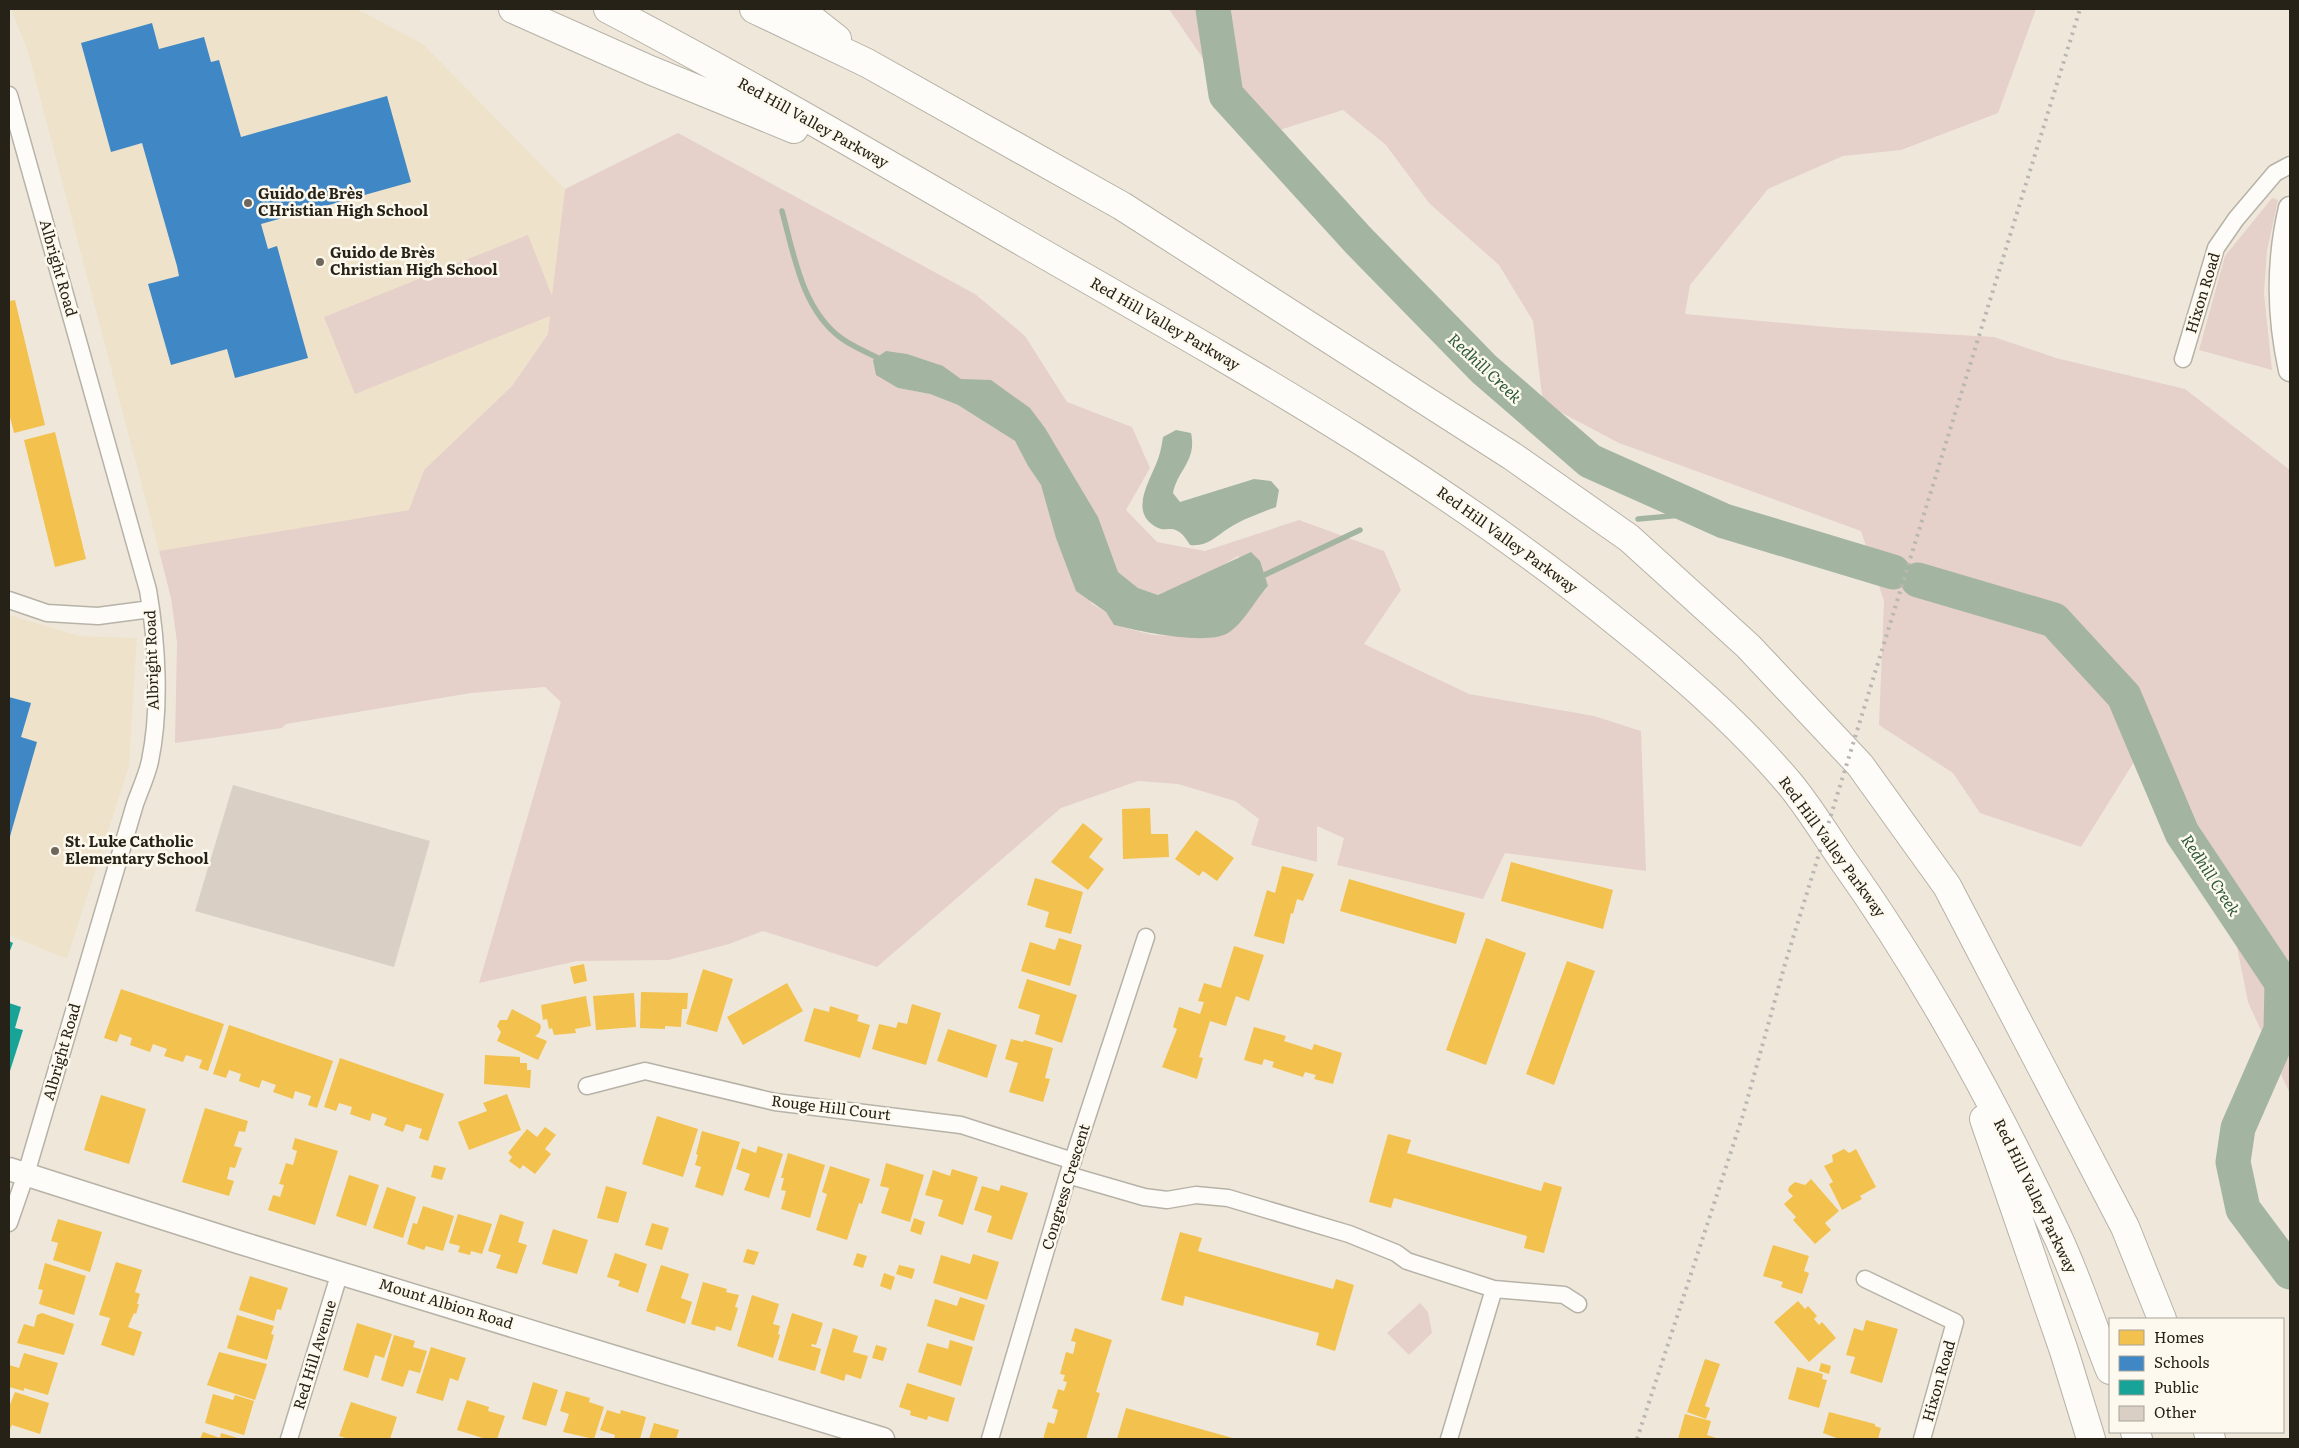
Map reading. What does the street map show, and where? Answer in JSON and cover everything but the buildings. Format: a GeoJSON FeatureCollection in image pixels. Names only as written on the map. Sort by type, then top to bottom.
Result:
{"type":"FeatureCollection","features":[{"type":"Feature","properties":{"kind":"highway"},"geometry":{"type":"LineString","coordinates":[[513,9],[650,70],[904,174]]}},
{"type":"Feature","properties":{"kind":"highway","name":"Red Hill Valley Parkway"},"geometry":{"type":"LineString","coordinates":[[608,9],[904,174],[1251,373],[1370,446],[1479,517],[1558,574],[1652,650],[1724,714],[1790,784],[1909,956],[1981,1088],[2058,1238],[2109,1367]]}},
{"type":"Feature","properties":{"kind":"highway"},"geometry":{"type":"LineString","coordinates":[[754,9],[867,63],[1122,206],[1512,456],[1629,538],[1748,646],[1860,765],[1947,886],[2125,1227],[2162,1318]]}},
{"type":"Feature","properties":{"kind":"highway"},"geometry":{"type":"LineString","coordinates":[[799,9],[867,63]]}},
{"type":"Feature","properties":{"kind":"highway"},"geometry":{"type":"LineString","coordinates":[[1981,1088],[1984,1126],[2064,1351],[2091,1439]]}},
{"type":"Feature","properties":{"kind":"street","name":"Albright Road"},"geometry":{"type":"LineString","coordinates":[[9,95],[148,590],[157,697],[150,762],[17,1172],[9,1224]]}},
{"type":"Feature","properties":{"kind":"street","name":"Hixon Road"},"geometry":{"type":"LineString","coordinates":[[2183,359],[2216,248],[2236,219],[2275,173],[2290,165]]}},
{"type":"Feature","properties":{"kind":"street"},"geometry":{"type":"LineString","coordinates":[[2290,208],[2282,241],[2280,276],[2284,342],[2290,370]]}},
{"type":"Feature","properties":{"kind":"street"},"geometry":{"type":"LineString","coordinates":[[9,600],[47,613],[98,616],[151,609]]}},
{"type":"Feature","properties":{"kind":"street","name":"Congress Crescent"},"geometry":{"type":"LineString","coordinates":[[990,1439],[1071,1168],[1146,937]]}},
{"type":"Feature","properties":{"kind":"street","name":"Rouge Hill Court"},"geometry":{"type":"LineString","coordinates":[[587,1086],[645,1071],[775,1102],[961,1125],[1144,1197],[1167,1200],[1196,1194],[1228,1198],[1349,1234],[1396,1252],[1407,1262],[1494,1289],[1564,1296],[1578,1304]]}},
{"type":"Feature","properties":{"kind":"street","name":"Mount Albion Road"},"geometry":{"type":"LineString","coordinates":[[17,1172],[238,1242],[883,1439]]}},
{"type":"Feature","properties":{"kind":"street","name":"Red Hill Avenue"},"geometry":{"type":"LineString","coordinates":[[290,1439],[340,1272]]}},
{"type":"Feature","properties":{"kind":"street","name":"Hixon Road"},"geometry":{"type":"LineString","coordinates":[[1866,1279],[1955,1322],[1922,1439]]}},
{"type":"Feature","properties":{"kind":"street"},"geometry":{"type":"LineString","coordinates":[[1449,1439],[1494,1289]]}},
{"type":"Feature","properties":{"kind":"shaded area","name":"Guido de Brès Christian High School"},"geometry":{"type":"Polygon","coordinates":[[[11,9],[357,9],[423,44],[565,189],[548,334],[512,386],[424,470],[409,510],[159,551],[28,52],[11,9]]]}},
{"type":"Feature","properties":{"kind":"shaded area"},"geometry":{"type":"Polygon","coordinates":[[[1169,9],[2036,9],[1998,113],[1901,150],[1843,156],[1768,189],[1690,285],[1685,314],[1839,328],[1994,337],[2056,358],[2185,389],[2290,470],[2290,1094],[2248,1002],[2223,876],[2180,793],[2142,749],[2081,847],[1980,813],[1953,773],[1879,725],[1884,601],[1861,531],[1619,443],[1543,403],[1533,321],[1499,265],[1429,203],[1386,145],[1343,110],[1257,137],[1169,9]]]}},
{"type":"Feature","properties":{"kind":"shaded area"},"geometry":{"type":"Polygon","coordinates":[[[678,133],[975,294],[1025,336],[1067,402],[1132,427],[1150,468],[1126,510],[1157,542],[1205,551],[1299,520],[1384,551],[1401,590],[1364,644],[1469,694],[1594,716],[1641,731],[1646,871],[1505,853],[1483,899],[1337,865],[1344,838],[1317,826],[1317,862],[1251,845],[1259,819],[1235,801],[1178,784],[1138,781],[1061,808],[877,967],[763,931],[729,944],[668,960],[577,961],[479,983],[561,702],[545,687],[471,693],[286,724],[282,728],[175,743],[177,642],[171,598],[159,551],[409,510],[424,470],[512,386],[548,334],[550,316],[355,394],[324,317],[528,235],[552,296],[565,189],[678,133]],[[943,366],[898,388],[930,394],[958,405],[1015,441],[1028,466],[1041,485],[1092,604],[1106,612],[1114,625],[1153,635],[1208,637],[1256,599],[1268,587],[1238,556],[1212,572],[1158,595],[1138,588],[1118,572],[1098,517],[1065,462],[943,366]]]}},
{"type":"Feature","properties":{"kind":"shaded area"},"geometry":{"type":"Polygon","coordinates":[[[2272,198],[2278,200],[2267,251],[2264,293],[2272,370],[2199,350],[2225,256],[2272,198]]]}},
{"type":"Feature","properties":{"kind":"shaded area"},"geometry":{"type":"Polygon","coordinates":[[[886,351],[907,354],[943,366],[961,379],[991,380],[1030,408],[1045,428],[1098,517],[1118,572],[1138,588],[1158,595],[1251,552],[1260,561],[1268,586],[1234,629],[1218,637],[1189,638],[1139,631],[1114,625],[1106,612],[1076,591],[1056,538],[1041,485],[1028,466],[1015,441],[958,405],[930,394],[898,388],[876,375],[873,360],[886,351]]]}},
{"type":"Feature","properties":{"kind":"shaded area"},"geometry":{"type":"Polygon","coordinates":[[[1176,430],[1191,433],[1192,443],[1189,458],[1175,485],[1173,493],[1180,502],[1254,479],[1271,481],[1279,490],[1276,507],[1240,522],[1206,543],[1196,545],[1190,545],[1177,530],[1158,528],[1149,521],[1144,513],[1142,504],[1147,485],[1159,456],[1163,437],[1176,430]]]}},
{"type":"Feature","properties":{"kind":"shaded area","name":"St. Luke Catholic Elementary School"},"geometry":{"type":"Polygon","coordinates":[[[9,615],[80,636],[137,638],[129,766],[67,959],[9,935],[9,615]]]}},
{"type":"Feature","properties":{"kind":"shaded area"},"geometry":{"type":"Polygon","coordinates":[[[1420,1303],[1428,1312],[1432,1333],[1409,1355],[1387,1333],[1420,1303]]]}},
{"type":"Feature","properties":{"kind":"waterway","name":"Redhill Creek"},"geometry":{"type":"LineString","coordinates":[[1213,9],[1226,95],[1358,240],[1484,369],[1590,461],[1724,521],[1893,572]]}},
{"type":"Feature","properties":{"kind":"waterway"},"geometry":{"type":"LineString","coordinates":[[782,211],[801,280],[817,312],[841,338],[882,360]]}},
{"type":"Feature","properties":{"kind":"waterway"},"geometry":{"type":"LineString","coordinates":[[1638,519],[1704,513]]}},
{"type":"Feature","properties":{"kind":"waterway"},"geometry":{"type":"LineString","coordinates":[[1258,578],[1360,530]]}},
{"type":"Feature","properties":{"kind":"waterway","name":"Redhill Creek"},"geometry":{"type":"LineString","coordinates":[[1918,580],[2054,620],[2124,696],[2182,833],[2282,983],[2281,1030],[2238,1128],[2233,1162],[2243,1209],[2290,1272]]}},
{"type":"Feature","properties":{"kind":"railway"},"geometry":{"type":"LineString","coordinates":[[1637,1439],[1743,1115],[1785,964],[2080,9]]}},
{"type":"Feature","properties":{"kind":"place","name":"Guido de Brès CHristian High School"},"geometry":{"type":"Point","coordinates":[248,203]}},
{"type":"Feature","properties":{"kind":"place","name":"Guido de Brès Christian High School"},"geometry":{"type":"Point","coordinates":[320,262]}},
{"type":"Feature","properties":{"kind":"place","name":"St. Luke Catholic Elementary School"},"geometry":{"type":"Point","coordinates":[55,851]}}]}
